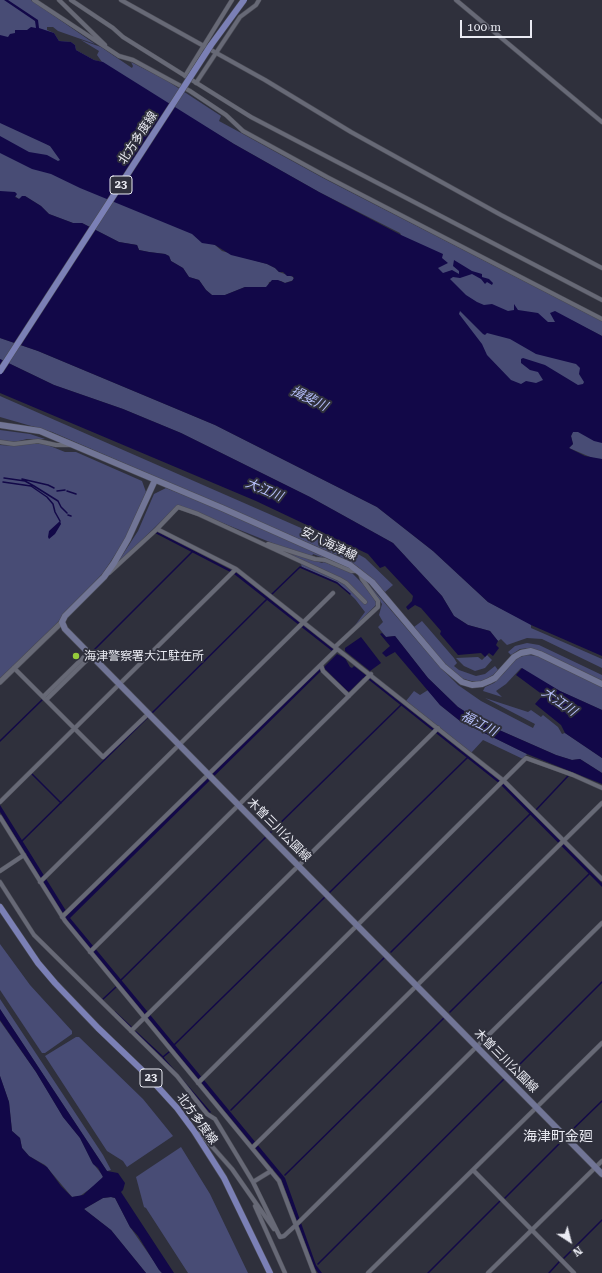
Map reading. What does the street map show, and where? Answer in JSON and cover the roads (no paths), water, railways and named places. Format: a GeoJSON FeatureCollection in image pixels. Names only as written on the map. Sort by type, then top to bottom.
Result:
{"type":"FeatureCollection","features":[{"type":"Feature","properties":{"kind":"main road","name":"北方多度線"},"geometry":{"type":"LineString","coordinates":[[0,371],[211,45],[244,0]]}},
{"type":"Feature","properties":{"kind":"main road","name":"安八海津線"},"geometry":{"type":"LineString","coordinates":[[0,424],[40,431],[340,559],[359,571],[384,596],[443,666],[462,682],[472,685],[482,684],[489,681],[514,657],[521,653],[531,651],[602,684]]}},
{"type":"Feature","properties":{"kind":"main road"},"geometry":{"type":"LineString","coordinates":[[62,622],[65,616],[104,577],[128,539],[155,480]]}},
{"type":"Feature","properties":{"kind":"main road","name":"木曽三川公園線"},"geometry":{"type":"LineString","coordinates":[[62,622],[65,629],[119,685],[149,713],[602,1174]]}},
{"type":"Feature","properties":{"kind":"main road","name":"北方多度線"},"geometry":{"type":"LineString","coordinates":[[0,907],[38,963],[55,983],[98,1028],[146,1074],[177,1108],[194,1131],[229,1189],[270,1273]]}},
{"type":"Feature","properties":{"kind":"street"},"geometry":{"type":"LineString","coordinates":[[34,0],[106,48],[120,56],[133,60],[190,91],[226,115],[243,131],[327,177],[602,319]]}},
{"type":"Feature","properties":{"kind":"street"},"geometry":{"type":"LineString","coordinates":[[59,0],[102,40],[106,48]]}},
{"type":"Feature","properties":{"kind":"street"},"geometry":{"type":"LineString","coordinates":[[71,0],[114,28],[123,37],[251,117],[602,300]]}},
{"type":"Feature","properties":{"kind":"street"},"geometry":{"type":"LineString","coordinates":[[121,0],[217,53],[351,132],[501,215],[602,268]]}},
{"type":"Feature","properties":{"kind":"street"},"geometry":{"type":"LineString","coordinates":[[185,76],[223,17],[232,0]]}},
{"type":"Feature","properties":{"kind":"street"},"geometry":{"type":"LineString","coordinates":[[196,83],[240,17],[256,5],[259,0]]}},
{"type":"Feature","properties":{"kind":"street"},"geometry":{"type":"LineString","coordinates":[[456,0],[602,122]]}},
{"type":"Feature","properties":{"kind":"street"},"geometry":{"type":"LineString","coordinates":[[223,17],[235,25]]}},
{"type":"Feature","properties":{"kind":"street"},"geometry":{"type":"LineString","coordinates":[[0,442],[14,444],[38,441],[56,445],[73,445]]}},
{"type":"Feature","properties":{"kind":"street"},"geometry":{"type":"LineString","coordinates":[[104,577],[117,567],[178,507],[257,540],[339,579],[346,583],[366,602]]}},
{"type":"Feature","properties":{"kind":"street"},"geometry":{"type":"LineString","coordinates":[[156,529],[234,571],[302,624],[336,648],[368,677],[502,783],[602,879]]}},
{"type":"Feature","properties":{"kind":"street"},"geometry":{"type":"LineString","coordinates":[[63,917],[211,777],[322,668],[336,648],[378,607],[378,601],[362,579],[359,571],[351,571],[325,560],[315,559],[257,540]]}},
{"type":"Feature","properties":{"kind":"street"},"geometry":{"type":"LineString","coordinates":[[0,802],[234,571]]}},
{"type":"Feature","properties":{"kind":"street"},"geometry":{"type":"LineString","coordinates":[[42,880],[334,593]]}},
{"type":"Feature","properties":{"kind":"street"},"geometry":{"type":"LineString","coordinates":[[0,682],[62,622]]}},
{"type":"Feature","properties":{"kind":"street"},"geometry":{"type":"LineString","coordinates":[[44,699],[89,654]]}},
{"type":"Feature","properties":{"kind":"street"},"geometry":{"type":"LineString","coordinates":[[14,668],[103,757],[149,713]]}},
{"type":"Feature","properties":{"kind":"street"},"geometry":{"type":"LineString","coordinates":[[322,668],[349,696]]}},
{"type":"Feature","properties":{"kind":"street"},"geometry":{"type":"LineString","coordinates":[[91,951],[368,677]]}},
{"type":"Feature","properties":{"kind":"street"},"geometry":{"type":"LineString","coordinates":[[131,1031],[436,730]]}},
{"type":"Feature","properties":{"kind":"street"},"geometry":{"type":"LineString","coordinates":[[198,1083],[526,758],[573,775],[602,788]]}},
{"type":"Feature","properties":{"kind":"street"},"geometry":{"type":"LineString","coordinates":[[254,1146],[602,803]]}},
{"type":"Feature","properties":{"kind":"street"},"geometry":{"type":"LineString","coordinates":[[0,817],[42,880],[63,917],[198,1083],[254,1146],[279,1181],[314,1273]]}},
{"type":"Feature","properties":{"kind":"street"},"geometry":{"type":"LineString","coordinates":[[0,871],[24,855]]}},
{"type":"Feature","properties":{"kind":"street"},"geometry":{"type":"LineString","coordinates":[[0,882],[34,935],[177,1076],[207,1114],[215,1119],[253,1182],[280,1237]]}},
{"type":"Feature","properties":{"kind":"street"},"geometry":{"type":"LineString","coordinates":[[280,1237],[284,1236],[296,1225],[602,923]]}},
{"type":"Feature","properties":{"kind":"street"},"geometry":{"type":"LineString","coordinates":[[368,1273],[602,1043]]}},
{"type":"Feature","properties":{"kind":"street"},"geometry":{"type":"LineString","coordinates":[[194,1131],[201,1134],[232,1168],[251,1198],[280,1237]]}},
{"type":"Feature","properties":{"kind":"street"},"geometry":{"type":"LineString","coordinates":[[488,1273],[602,1161]]}},
{"type":"Feature","properties":{"kind":"street"},"geometry":{"type":"LineString","coordinates":[[473,1170],[574,1273]]}},
{"type":"Feature","properties":{"kind":"street"},"geometry":{"type":"LineString","coordinates":[[253,1182],[271,1171]]}},
{"type":"Feature","properties":{"kind":"street"},"geometry":{"type":"LineString","coordinates":[[251,1198],[285,1273]]}},
{"type":"Feature","properties":{"kind":"water","name":"揖斐川"},"geometry":{"type":"Polygon","coordinates":[[[4,0],[8,0],[38,20],[39,28],[54,33],[59,41],[71,42],[75,45],[76,50],[94,60],[103,62],[234,144],[319,192],[401,235],[443,254],[442,258],[448,263],[438,268],[443,273],[452,270],[459,274],[459,271],[453,266],[454,260],[472,271],[482,274],[482,277],[489,279],[493,283],[492,285],[487,282],[485,284],[481,279],[472,274],[460,278],[453,277],[450,279],[466,295],[477,302],[484,305],[492,304],[508,311],[514,310],[514,304],[518,310],[538,313],[548,322],[555,322],[550,313],[555,311],[602,336],[602,443],[594,441],[578,432],[573,432],[571,436],[573,444],[569,448],[585,456],[602,459],[602,656],[531,625],[488,602],[433,551],[377,507],[215,425],[38,351],[0,338],[0,191],[15,192],[17,194],[15,197],[19,199],[22,196],[25,196],[41,206],[49,214],[73,223],[82,223],[119,242],[137,245],[139,250],[165,254],[169,256],[171,261],[183,268],[189,277],[199,280],[206,290],[212,295],[225,295],[245,287],[266,287],[272,280],[278,280],[285,283],[292,281],[294,278],[292,276],[287,276],[283,272],[279,272],[267,264],[231,255],[215,245],[202,243],[192,234],[80,188],[51,174],[32,169],[0,153],[0,136],[29,152],[47,155],[58,161],[60,160],[50,146],[0,123],[0,35],[8,37],[10,34],[15,33],[15,30],[27,30],[31,27],[36,28],[35,21],[4,0]],[[460,311],[459,314],[482,344],[487,355],[511,380],[521,384],[526,381],[536,383],[543,380],[538,372],[530,370],[521,363],[521,359],[523,358],[545,365],[578,385],[583,384],[584,382],[579,374],[580,368],[576,364],[536,354],[510,339],[487,333],[485,335],[460,311]]]}},
{"type":"Feature","properties":{"kind":"water","name":"大江川"},"geometry":{"type":"Polygon","coordinates":[[[0,359],[54,385],[123,409],[181,433],[310,497],[393,543],[442,596],[454,616],[468,625],[490,631],[498,641],[496,645],[499,648],[493,656],[489,653],[485,657],[481,653],[458,655],[440,634],[441,631],[421,608],[415,605],[408,610],[406,607],[412,601],[413,596],[385,566],[380,568],[368,554],[256,501],[0,393],[0,359]]]}},
{"type":"Feature","properties":{"kind":"water"},"geometry":{"type":"Polygon","coordinates":[[[60,521],[61,524],[55,534],[49,539],[49,531],[60,521]]]}},
{"type":"Feature","properties":{"kind":"water"},"geometry":{"type":"Polygon","coordinates":[[[158,532],[237,573],[334,649],[332,651],[234,574],[155,533],[158,532]]]}},
{"type":"Feature","properties":{"kind":"water","name":"福江川"},"geometry":{"type":"Polygon","coordinates":[[[382,633],[386,637],[395,636],[428,678],[458,707],[481,722],[556,755],[572,760],[580,759],[602,773],[602,784],[527,754],[460,721],[440,705],[395,652],[386,657],[382,653],[390,646],[380,634],[382,633]]]}},
{"type":"Feature","properties":{"kind":"water"},"geometry":{"type":"Polygon","coordinates":[[[361,637],[381,663],[370,671],[345,651],[345,648],[361,637]]]}},
{"type":"Feature","properties":{"kind":"water"},"geometry":{"type":"Polygon","coordinates":[[[337,654],[345,658],[350,667],[352,668],[354,666],[504,784],[602,883],[602,887],[500,784],[369,680],[363,678],[348,692],[325,669],[321,671],[70,918],[285,1178],[316,1265],[322,1273],[318,1273],[314,1267],[281,1179],[67,921],[0,812],[0,805],[68,914],[318,669],[324,667],[337,654]]]}},
{"type":"Feature","properties":{"kind":"water","name":"大江川"},"geometry":{"type":"Polygon","coordinates":[[[522,668],[560,691],[602,710],[602,758],[565,733],[561,725],[535,704],[543,695],[516,675],[522,668]]]}},
{"type":"Feature","properties":{"kind":"water"},"geometry":{"type":"Polygon","coordinates":[[[0,1009],[107,1171],[118,1173],[125,1183],[121,1192],[174,1273],[162,1273],[159,1270],[138,1236],[130,1227],[115,1198],[111,1197],[103,1198],[84,1209],[111,1230],[146,1273],[0,1273],[0,1076],[9,1102],[12,1131],[20,1138],[22,1148],[29,1156],[47,1167],[61,1186],[72,1197],[83,1195],[103,1177],[98,1168],[93,1164],[80,1138],[63,1117],[36,1072],[0,1020],[0,1009]]]}},
{"type":"Feature","properties":{"kind":"waterway"},"geometry":{"type":"LineString","coordinates":[[4,478],[25,481],[58,501],[67,513]]}},
{"type":"Feature","properties":{"kind":"waterway"},"geometry":{"type":"LineString","coordinates":[[22,479],[48,485],[54,488]]}},
{"type":"Feature","properties":{"kind":"waterway"},"geometry":{"type":"LineString","coordinates":[[3,482],[31,486],[47,497],[53,504],[60,521]]}},
{"type":"Feature","properties":{"kind":"waterway"},"geometry":{"type":"LineString","coordinates":[[57,491],[65,490]]}},
{"type":"Feature","properties":{"kind":"waterway"},"geometry":{"type":"LineString","coordinates":[[67,491],[76,494]]}},
{"type":"Feature","properties":{"kind":"waterway"},"geometry":{"type":"LineString","coordinates":[[92,652],[192,552]]}},
{"type":"Feature","properties":{"kind":"waterway"},"geometry":{"type":"LineString","coordinates":[[271,595],[300,567],[337,583],[350,594]]}},
{"type":"Feature","properties":{"kind":"waterway"},"geometry":{"type":"LineString","coordinates":[[152,713],[267,599]]}},
{"type":"Feature","properties":{"kind":"waterway"},"geometry":{"type":"LineString","coordinates":[[0,741],[43,699]]}},
{"type":"Feature","properties":{"kind":"waterway"},"geometry":{"type":"LineString","coordinates":[[270,833],[401,705]]}},
{"type":"Feature","properties":{"kind":"waterway"},"geometry":{"type":"LineString","coordinates":[[22,841],[148,717]]}},
{"type":"Feature","properties":{"kind":"waterway"},"geometry":{"type":"LineString","coordinates":[[329,893],[467,758]]}},
{"type":"Feature","properties":{"kind":"waterway"},"geometry":{"type":"LineString","coordinates":[[32,774],[61,803]]}},
{"type":"Feature","properties":{"kind":"waterway"},"geometry":{"type":"LineString","coordinates":[[536,810],[568,776]]}},
{"type":"Feature","properties":{"kind":"waterway"},"geometry":{"type":"LineString","coordinates":[[391,952],[530,814]]}},
{"type":"Feature","properties":{"kind":"waterway"},"geometry":{"type":"LineString","coordinates":[[121,980],[266,837]]}},
{"type":"Feature","properties":{"kind":"waterway"},"geometry":{"type":"LineString","coordinates":[[450,1012],[589,874]]}},
{"type":"Feature","properties":{"kind":"waterway"},"geometry":{"type":"LineString","coordinates":[[174,1045],[326,896]]}},
{"type":"Feature","properties":{"kind":"waterway"},"geometry":{"type":"LineString","coordinates":[[231,1110],[385,957]]}},
{"type":"Feature","properties":{"kind":"waterway"},"geometry":{"type":"LineString","coordinates":[[511,1073],[602,982]]}},
{"type":"Feature","properties":{"kind":"waterway"},"geometry":{"type":"LineString","coordinates":[[102,1000],[116,987]]}},
{"type":"Feature","properties":{"kind":"waterway"},"geometry":{"type":"LineString","coordinates":[[115,1012],[131,1027]]}},
{"type":"Feature","properties":{"kind":"waterway"},"geometry":{"type":"LineString","coordinates":[[285,1175],[445,1017]]}},
{"type":"Feature","properties":{"kind":"waterway"},"geometry":{"type":"LineString","coordinates":[[136,1032],[163,1057]]}},
{"type":"Feature","properties":{"kind":"waterway"},"geometry":{"type":"LineString","coordinates":[[169,1052],[163,1057],[164,1059],[210,1112]]}},
{"type":"Feature","properties":{"kind":"waterway"},"geometry":{"type":"LineString","coordinates":[[318,1264],[505,1078]]}},
{"type":"Feature","properties":{"kind":"waterway"},"geometry":{"type":"LineString","coordinates":[[569,1133],[602,1101]]}},
{"type":"Feature","properties":{"kind":"waterway"},"geometry":{"type":"LineString","coordinates":[[505,1198],[564,1139]]}},
{"type":"Feature","properties":{"kind":"waterway"},"geometry":{"type":"LineString","coordinates":[[428,1273],[500,1201]]}},
{"type":"Feature","properties":{"kind":"waterway"},"geometry":{"type":"LineString","coordinates":[[564,1258],[602,1220]]}},
{"type":"Feature","properties":{"kind":"waterway"},"geometry":{"type":"LineString","coordinates":[[549,1273],[559,1262]]}},
{"type":"Feature","properties":{"kind":"place","name":"海津警察署大江駐在所"},"geometry":{"type":"Point","coordinates":[76,656]}},
{"type":"Feature","properties":{"kind":"district","name":"海津町金廻"},"geometry":{"type":"Point","coordinates":[558,1137]}}]}
